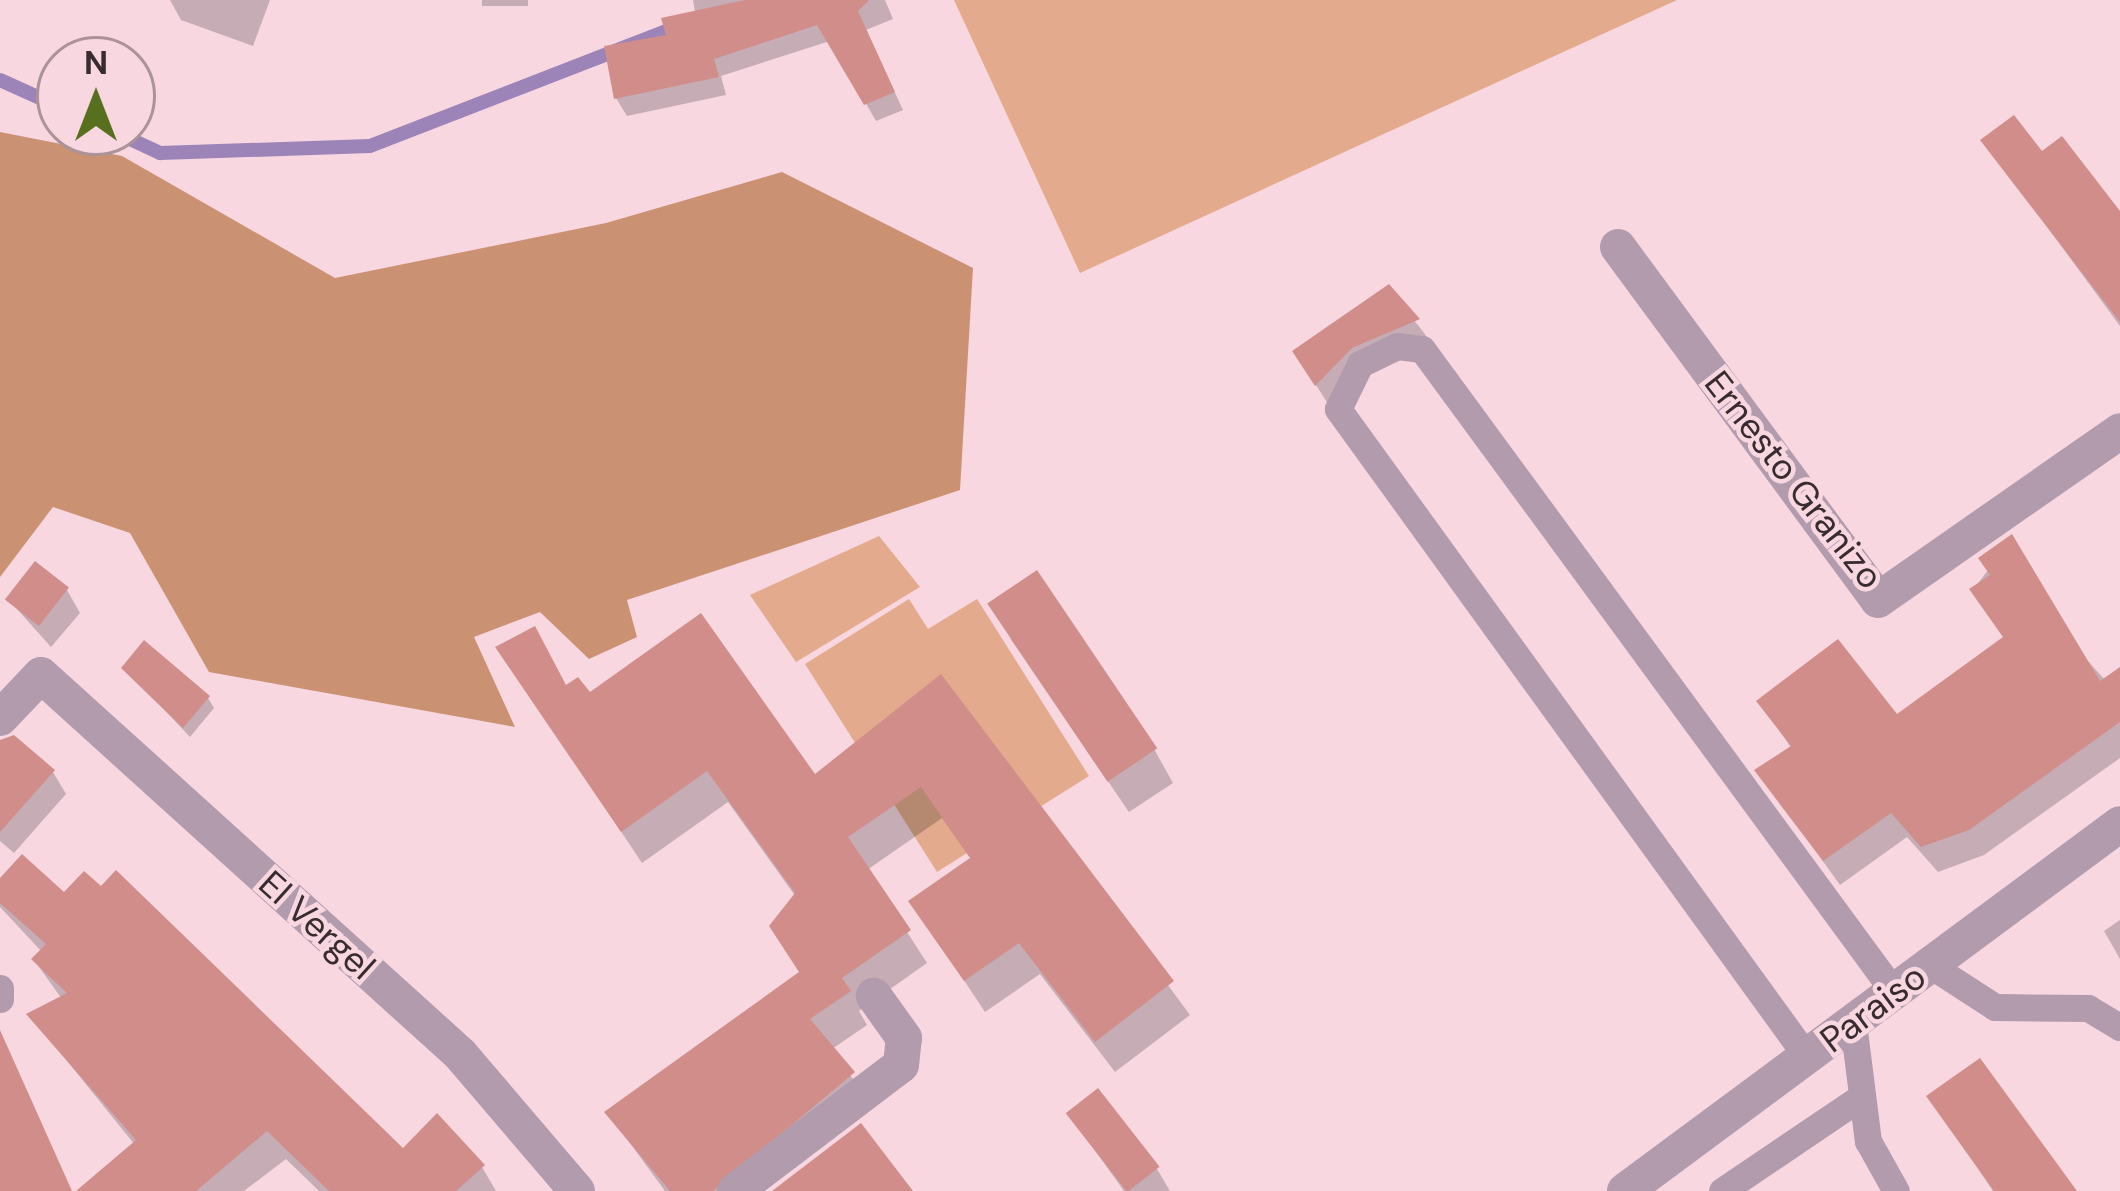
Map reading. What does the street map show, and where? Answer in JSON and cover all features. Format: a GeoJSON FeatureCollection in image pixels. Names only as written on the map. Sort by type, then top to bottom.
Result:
{"type":"FeatureCollection","features":[{"type":"Feature","properties":{"kind":"street","name":"Ernesto Granizo"},"geometry":{"type":"LineString","coordinates":[[1618,247],[1878,601],[2120,431]]}},
{"type":"Feature","properties":{"kind":"street","name":"El Vergel"},"geometry":{"type":"LineString","coordinates":[[0,718],[41,675],[460,1054],[577,1191]]}},
{"type":"Feature","properties":{"kind":"street","name":"Paraiso"},"geometry":{"type":"LineString","coordinates":[[1625,1191],[2120,824]]}},
{"type":"Feature","properties":{"kind":"street"},"geometry":{"type":"LineString","coordinates":[[735,1191],[901,1065],[904,1038],[874,996]]}},
{"type":"Feature","properties":{"kind":"lane"},"geometry":{"type":"LineString","coordinates":[[1807,1057],[1338,409],[1360,364],[1397,346],[1422,349],[1894,992]]}},
{"type":"Feature","properties":{"kind":"lane"},"geometry":{"type":"LineString","coordinates":[[1930,965],[1995,1006],[2088,1008],[2120,1027]]}},
{"type":"Feature","properties":{"kind":"lane"},"geometry":{"type":"LineString","coordinates":[[0,988],[0,999]]}},
{"type":"Feature","properties":{"kind":"lane"},"geometry":{"type":"LineString","coordinates":[[1853,1023],[1858,1099],[1896,1191]]}},
{"type":"Feature","properties":{"kind":"lane"},"geometry":{"type":"LineString","coordinates":[[1722,1191],[1858,1099]]}},
{"type":"Feature","properties":{"kind":"shaded area"},"geometry":{"type":"Polygon","coordinates":[[[954,0],[1677,0],[1080,273],[954,0]]]}},
{"type":"Feature","properties":{"kind":"shaded area"},"geometry":{"type":"Polygon","coordinates":[[[0,132],[36,139],[36,156],[122,156],[335,278],[606,223],[782,172],[973,268],[960,490],[627,600],[637,637],[589,659],[540,612],[474,637],[515,727],[209,672],[130,533],[53,507],[0,577],[0,132]]]}},
{"type":"Feature","properties":{"kind":"shaded area"},"geometry":{"type":"Polygon","coordinates":[[[879,536],[920,587],[796,662],[750,595],[879,536]]]}},
{"type":"Feature","properties":{"kind":"shaded area"},"geometry":{"type":"Polygon","coordinates":[[[909,599],[928,629],[977,599],[1089,776],[937,872],[805,664],[909,599]]]}},
{"type":"Feature","properties":{"kind":"building"},"geometry":{"type":"Polygon","coordinates":[[[745,0],[869,0],[858,11],[895,92],[864,105],[817,25],[714,59],[719,77],[614,99],[604,46],[666,35],[661,18],[745,0]]]}},
{"type":"Feature","properties":{"kind":"building"},"geometry":{"type":"Polygon","coordinates":[[[2014,115],[2042,151],[2062,136],[2120,211],[2120,322],[1980,140],[2014,115]]]}},
{"type":"Feature","properties":{"kind":"building"},"geometry":{"type":"Polygon","coordinates":[[[1389,284],[1420,319],[1352,348],[1315,386],[1292,351],[1389,284]]]}},
{"type":"Feature","properties":{"kind":"building"},"geometry":{"type":"Polygon","coordinates":[[[2012,534],[2100,681],[2120,667],[2120,722],[1969,830],[1921,847],[1891,813],[1823,861],[1754,770],[1791,746],[1756,701],[1838,639],[1897,714],[2003,637],[1969,589],[1990,575],[1978,558],[2012,534]]]}},
{"type":"Feature","properties":{"kind":"building"},"geometry":{"type":"Polygon","coordinates":[[[35,561],[69,587],[39,626],[5,600],[35,561]]]}},
{"type":"Feature","properties":{"kind":"building"},"geometry":{"type":"Polygon","coordinates":[[[1037,570],[1157,748],[1107,782],[987,604],[1037,570]]]}},
{"type":"Feature","properties":{"kind":"building"},"geometry":{"type":"Polygon","coordinates":[[[701,613],[815,774],[941,674],[1174,981],[1095,1042],[1019,943],[964,981],[908,901],[970,858],[921,787],[848,837],[911,930],[842,978],[851,991],[810,1019],[855,1072],[713,1191],[670,1191],[604,1112],[799,972],[769,926],[795,893],[707,771],[621,832],[495,647],[535,626],[566,685],[578,677],[590,692],[701,613]]]}},
{"type":"Feature","properties":{"kind":"building"},"geometry":{"type":"Polygon","coordinates":[[[144,640],[210,696],[183,728],[121,668],[144,640]]]}},
{"type":"Feature","properties":{"kind":"building"},"geometry":{"type":"Polygon","coordinates":[[[14,735],[55,770],[0,832],[0,740],[14,735]]]}},
{"type":"Feature","properties":{"kind":"building"},"geometry":{"type":"Polygon","coordinates":[[[22,854],[64,892],[84,871],[101,886],[116,870],[403,1148],[437,1113],[485,1165],[456,1191],[329,1191],[267,1131],[196,1191],[76,1191],[136,1140],[26,1014],[67,993],[31,959],[46,944],[0,903],[0,878],[22,854]]]}},
{"type":"Feature","properties":{"kind":"building"},"geometry":{"type":"Polygon","coordinates":[[[0,1030],[72,1191],[0,1191],[0,1030]]]}},
{"type":"Feature","properties":{"kind":"building"},"geometry":{"type":"Polygon","coordinates":[[[1980,1058],[2077,1191],[1994,1191],[1926,1096],[1980,1058]]]}},
{"type":"Feature","properties":{"kind":"building"},"geometry":{"type":"Polygon","coordinates":[[[1098,1088],[1160,1167],[1126,1191],[1066,1113],[1098,1088]]]}},
{"type":"Feature","properties":{"kind":"building"},"geometry":{"type":"Polygon","coordinates":[[[861,1123],[913,1191],[772,1191],[861,1123]]]}},
{"type":"Feature","properties":{"kind":"waterway"},"geometry":{"type":"LineString","coordinates":[[156,151],[370,146],[682,25]]}},
{"type":"Feature","properties":{"kind":"waterway"},"geometry":{"type":"LineString","coordinates":[[0,80],[36,96]]}}]}
